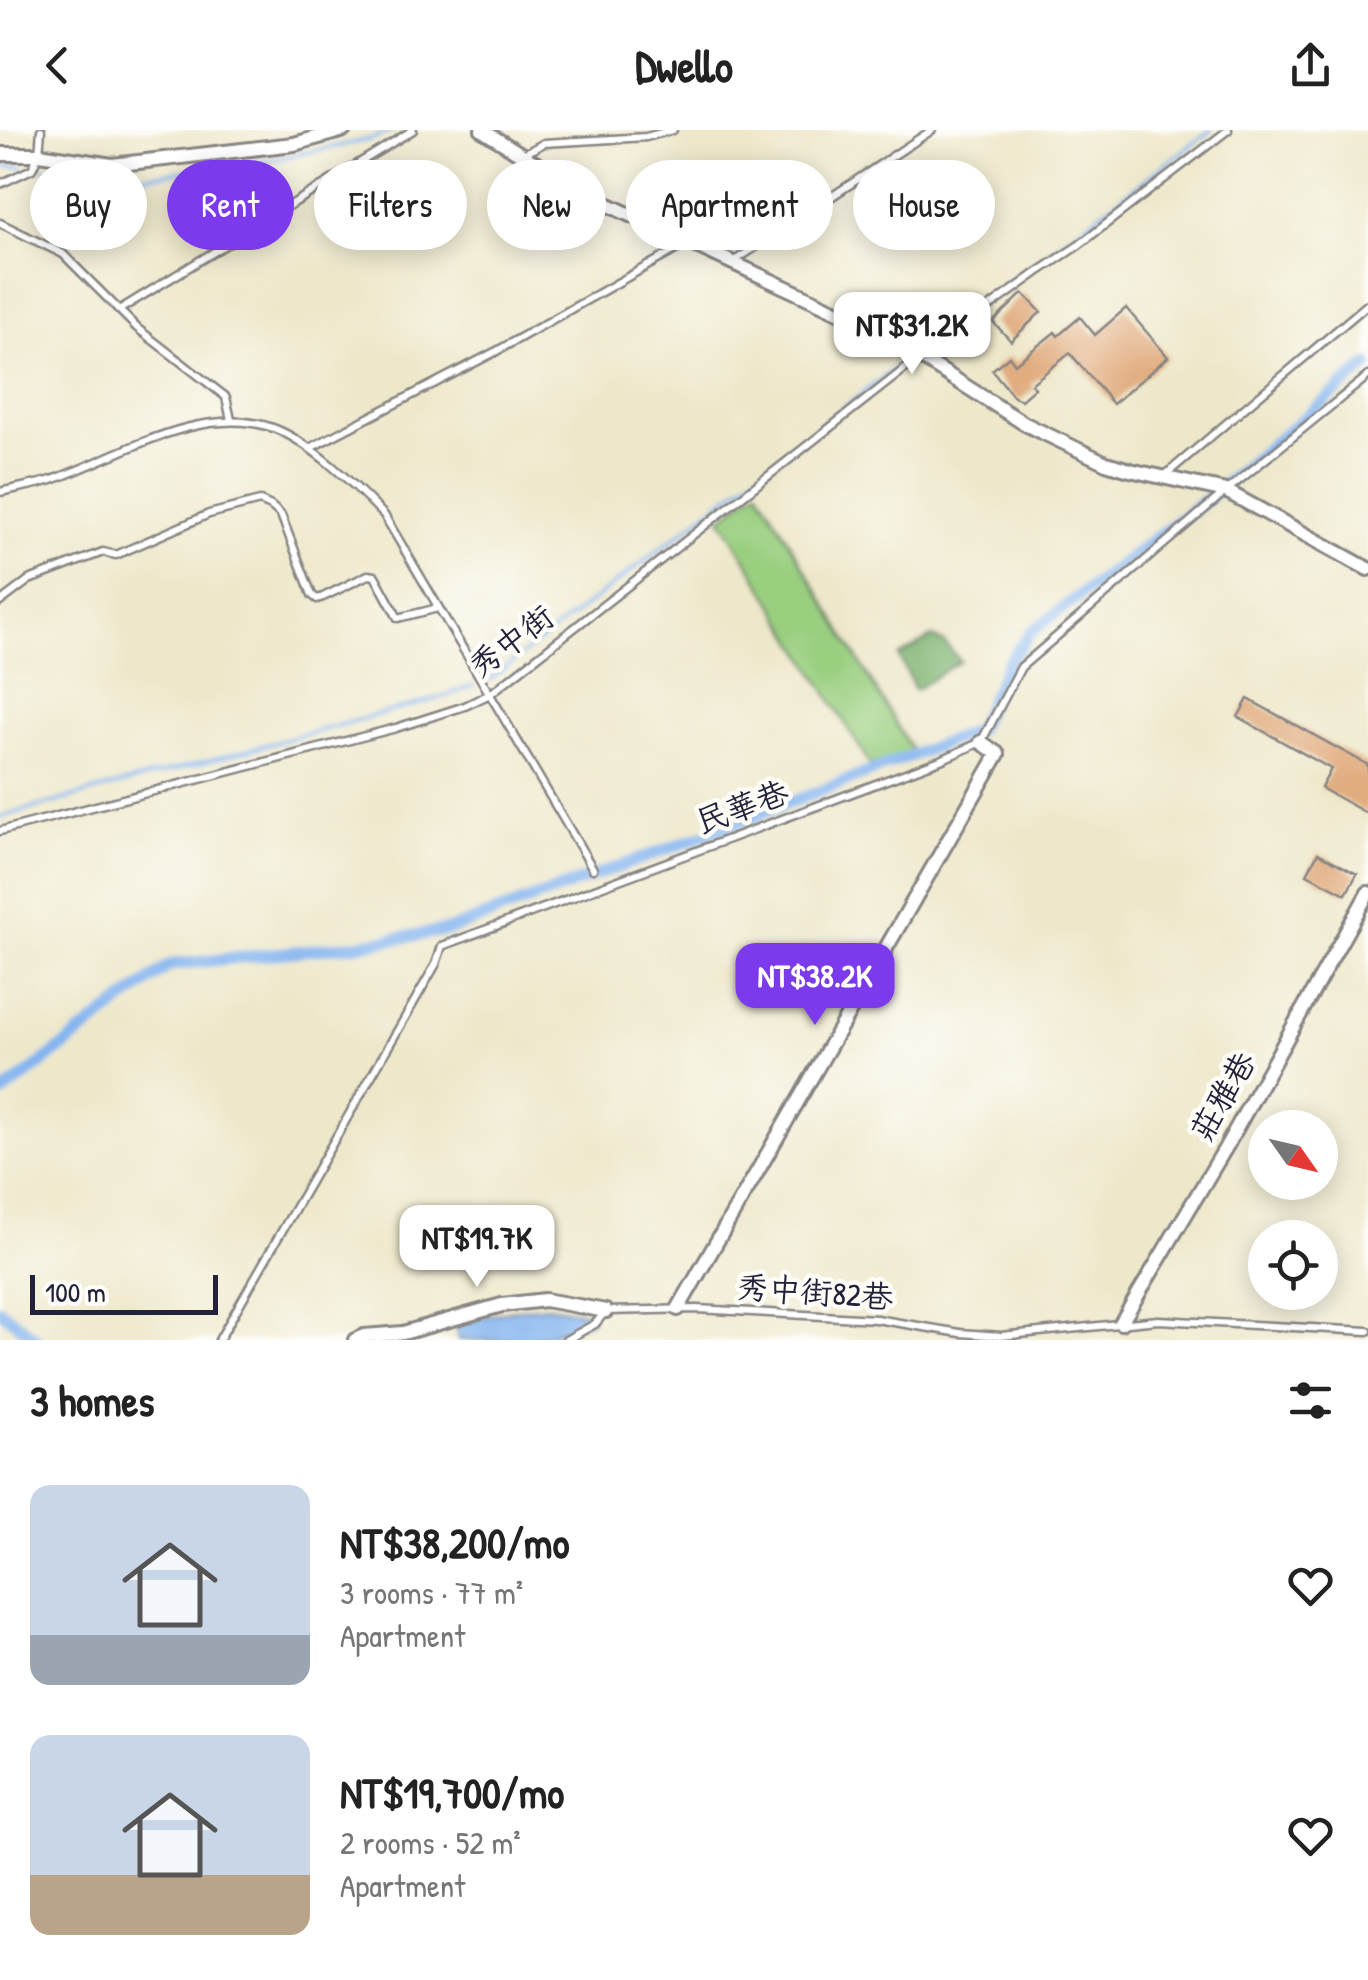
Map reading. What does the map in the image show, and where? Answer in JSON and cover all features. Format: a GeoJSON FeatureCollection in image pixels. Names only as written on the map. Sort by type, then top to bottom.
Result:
{"type":"FeatureCollection","features":[{"type":"Feature","properties":{"kind":"street"},"geometry":{"type":"LineString","coordinates":[[0,154],[39,154],[112,165],[294,144],[344,130]]}},
{"type":"Feature","properties":{"kind":"street"},"geometry":{"type":"LineString","coordinates":[[482,130],[586,194],[626,213]]}},
{"type":"Feature","properties":{"kind":"street"},"geometry":{"type":"LineString","coordinates":[[706,250],[862,323],[1025,424],[1106,463],[1226,491],[1368,569]]}},
{"type":"Feature","properties":{"kind":"street"},"geometry":{"type":"LineString","coordinates":[[678,1309],[998,754],[981,742]]}},
{"type":"Feature","properties":{"kind":"street","name":"莊雅巷"},"geometry":{"type":"LineString","coordinates":[[1122,1322],[1226,1147],[1368,893]]}},
{"type":"Feature","properties":{"kind":"street"},"geometry":{"type":"LineString","coordinates":[[356,1340],[402,1333],[502,1305],[545,1300],[606,1310]]}},
{"type":"Feature","properties":{"kind":"lane"},"geometry":{"type":"LineString","coordinates":[[0,184],[32,169],[39,154],[42,130]]}},
{"type":"Feature","properties":{"kind":"lane"},"geometry":{"type":"LineString","coordinates":[[119,310],[413,130]]}},
{"type":"Feature","properties":{"kind":"lane"},"geometry":{"type":"LineString","coordinates":[[523,155],[544,143],[646,137],[673,130]]}},
{"type":"Feature","properties":{"kind":"lane"},"geometry":{"type":"LineString","coordinates":[[732,262],[932,130]]}},
{"type":"Feature","properties":{"kind":"lane","name":"秀中街"},"geometry":{"type":"LineString","coordinates":[[0,831],[396,728],[490,694],[920,357],[1079,245],[1228,130]]}},
{"type":"Feature","properties":{"kind":"lane"},"geometry":{"type":"LineString","coordinates":[[0,223],[63,254],[137,328],[226,397],[230,420]]}},
{"type":"Feature","properties":{"kind":"lane"},"geometry":{"type":"LineString","coordinates":[[310,448],[678,250]]}},
{"type":"Feature","properties":{"kind":"lane"},"geometry":{"type":"LineString","coordinates":[[1163,477],[1368,304]]}},
{"type":"Feature","properties":{"kind":"lane"},"geometry":{"type":"LineString","coordinates":[[981,742],[1020,667],[1368,376]]}},
{"type":"Feature","properties":{"kind":"lane"},"geometry":{"type":"LineString","coordinates":[[0,492],[49,481],[173,432],[230,420],[271,427],[310,448],[384,515],[593,868]]}},
{"type":"Feature","properties":{"kind":"lane"},"geometry":{"type":"LineString","coordinates":[[0,602],[28,580],[104,552],[116,555],[208,514],[260,501],[282,515],[302,572],[317,599],[368,575],[375,576],[398,618],[438,608]]}},
{"type":"Feature","properties":{"kind":"lane","name":"民華巷"},"geometry":{"type":"LineString","coordinates":[[219,1340],[436,964],[442,946],[981,742]]}},
{"type":"Feature","properties":{"kind":"lane","name":"秀中街82巷"},"geometry":{"type":"LineString","coordinates":[[606,1310],[678,1309],[876,1319],[960,1337],[1039,1334],[1158,1320],[1368,1332]]}},
{"type":"Feature","properties":{"kind":"lane"},"geometry":{"type":"LineString","coordinates":[[566,1340],[595,1324],[606,1310]]}},
{"type":"Feature","properties":{"kind":"green space"},"geometry":{"type":"Polygon","coordinates":[[[758,489],[912,751],[871,766],[721,518],[758,489]]]}},
{"type":"Feature","properties":{"kind":"green space"},"geometry":{"type":"Polygon","coordinates":[[[932,637],[945,643],[960,661],[915,690],[899,656],[932,637]]]}},
{"type":"Feature","properties":{"kind":"water"},"geometry":{"type":"Polygon","coordinates":[[[547,1306],[591,1313],[592,1320],[530,1340],[458,1340],[455,1324],[547,1306]]]}},
{"type":"Feature","properties":{"kind":"building"},"geometry":{"type":"Polygon","coordinates":[[[1023,293],[1041,312],[1011,341],[993,322],[1023,293]]]}},
{"type":"Feature","properties":{"kind":"building"},"geometry":{"type":"Polygon","coordinates":[[[1126,308],[1168,357],[1113,404],[1070,353],[1031,384],[1035,388],[1021,400],[992,370],[1009,356],[1015,364],[1080,317],[1095,335],[1126,308]]]}},
{"type":"Feature","properties":{"kind":"building"},"geometry":{"type":"Polygon","coordinates":[[[1248,699],[1368,765],[1368,814],[1321,788],[1331,769],[1238,717],[1248,699]]]}},
{"type":"Feature","properties":{"kind":"building"},"geometry":{"type":"Polygon","coordinates":[[[1318,853],[1357,874],[1346,894],[1307,874],[1318,853]]]}},
{"type":"Feature","properties":{"kind":"waterway"},"geometry":{"type":"LineString","coordinates":[[147,176],[256,163],[372,139],[393,130]]}},
{"type":"Feature","properties":{"kind":"waterway"},"geometry":{"type":"LineString","coordinates":[[923,347],[1211,130]]}},
{"type":"Feature","properties":{"kind":"waterway"},"geometry":{"type":"LineString","coordinates":[[0,165],[22,167]]}},
{"type":"Feature","properties":{"kind":"waterway"},"geometry":{"type":"LineString","coordinates":[[489,680],[906,360]]}},
{"type":"Feature","properties":{"kind":"waterway"},"geometry":{"type":"LineString","coordinates":[[0,1095],[170,965],[355,945],[449,930],[977,730],[1007,664],[1030,633],[1203,502],[1368,365]]}},
{"type":"Feature","properties":{"kind":"waterway"},"geometry":{"type":"LineString","coordinates":[[0,817],[473,686]]}},
{"type":"Feature","properties":{"kind":"waterway"},"geometry":{"type":"LineString","coordinates":[[0,1310],[37,1340]]}}]}
